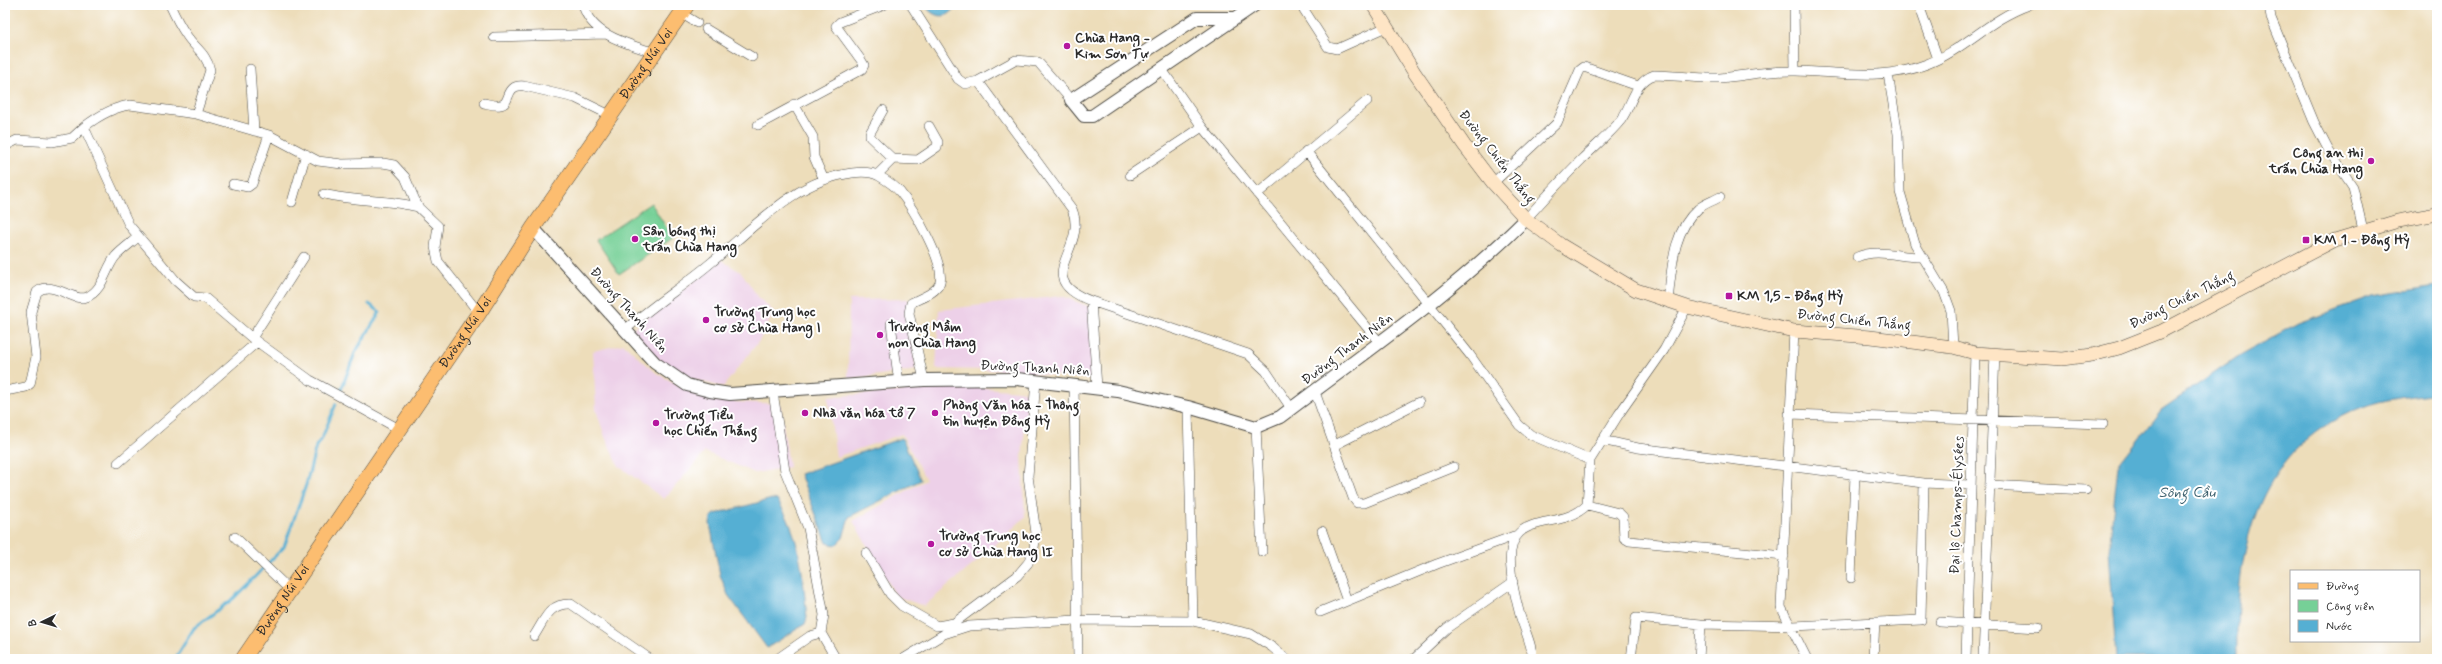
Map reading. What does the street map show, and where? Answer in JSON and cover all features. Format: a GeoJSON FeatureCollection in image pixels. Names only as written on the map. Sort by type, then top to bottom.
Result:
{"type":"FeatureCollection","features":[{"type":"Feature","properties":{"kind":"main road","name":"Đường Chiến Thắng"},"geometry":{"type":"LineString","coordinates":[[1373,5],[1464,145],[1493,183],[1526,219],[1603,271],[1636,290],[1687,307],[1794,331],[1870,337],[1953,348],[1976,353],[1995,353],[2062,359],[2092,355],[2119,348],[2162,330],[2305,255],[2363,230],[2437,214]]}},
{"type":"Feature","properties":{"kind":"main road","name":"Đường Núi Voi"},"geometry":{"type":"LineString","coordinates":[[243,659],[479,313],[533,228],[612,116],[684,9]]}},
{"type":"Feature","properties":{"kind":"street"},"geometry":{"type":"LineString","coordinates":[[170,5],[187,37],[207,58],[209,64],[210,70],[196,114]]}},
{"type":"Feature","properties":{"kind":"street"},"geometry":{"type":"LineString","coordinates":[[583,5],[586,16],[606,34],[655,53]]}},
{"type":"Feature","properties":{"kind":"street"},"geometry":{"type":"LineString","coordinates":[[758,126],[794,104],[862,69],[864,65],[861,60],[836,26],[840,22],[884,5]]}},
{"type":"Feature","properties":{"kind":"street"},"geometry":{"type":"LineString","coordinates":[[911,5],[958,79],[965,84],[978,81],[1016,60],[1038,62],[1084,116],[1092,116],[1255,5]]}},
{"type":"Feature","properties":{"kind":"street"},"geometry":{"type":"LineString","coordinates":[[1301,5],[1328,47],[1337,49],[1386,27]]}},
{"type":"Feature","properties":{"kind":"street"},"geometry":{"type":"LineString","coordinates":[[1794,5],[1795,71]]}},
{"type":"Feature","properties":{"kind":"street"},"geometry":{"type":"LineString","coordinates":[[1919,5],[1938,59]]}},
{"type":"Feature","properties":{"kind":"street"},"geometry":{"type":"LineString","coordinates":[[1526,219],[1561,180],[1620,121],[1628,109],[1638,86],[1645,78],[1654,75],[1720,78],[1795,71],[1841,75],[1888,74],[1914,69],[1938,59],[2008,12],[2029,5]]}},
{"type":"Feature","properties":{"kind":"street"},"geometry":{"type":"LineString","coordinates":[[2269,5],[2271,18],[2300,93],[2329,152],[2353,187],[2363,230]]}},
{"type":"Feature","properties":{"kind":"street"},"geometry":{"type":"LineString","coordinates":[[684,9],[696,23]]}},
{"type":"Feature","properties":{"kind":"street"},"geometry":{"type":"LineString","coordinates":[[1071,100],[1197,18],[1234,18]]}},
{"type":"Feature","properties":{"kind":"street"},"geometry":{"type":"LineString","coordinates":[[706,29],[752,57]]}},
{"type":"Feature","properties":{"kind":"street"},"geometry":{"type":"LineString","coordinates":[[494,37],[606,34]]}},
{"type":"Feature","properties":{"kind":"street"},"geometry":{"type":"LineString","coordinates":[[1493,183],[1557,123],[1580,70],[1584,67],[1638,86]]}},
{"type":"Feature","properties":{"kind":"street"},"geometry":{"type":"LineString","coordinates":[[1161,68],[1202,127],[1380,343]]}},
{"type":"Feature","properties":{"kind":"street"},"geometry":{"type":"LineString","coordinates":[[250,69],[254,131]]}},
{"type":"Feature","properties":{"kind":"street"},"geometry":{"type":"LineString","coordinates":[[1888,74],[1898,134],[1900,192],[1910,230],[1921,257],[1944,292],[1951,311],[1953,348]]}},
{"type":"Feature","properties":{"kind":"street"},"geometry":{"type":"LineString","coordinates":[[978,81],[1072,209],[1076,220],[1076,233],[1063,265],[1062,280],[1067,288],[1091,301],[1248,354],[1266,371],[1291,408]]}},
{"type":"Feature","properties":{"kind":"street"},"geometry":{"type":"LineString","coordinates":[[484,103],[500,105],[504,103],[512,88],[516,85],[575,98],[612,116]]}},
{"type":"Feature","properties":{"kind":"street"},"geometry":{"type":"LineString","coordinates":[[1257,194],[1367,101]]}},
{"type":"Feature","properties":{"kind":"street"},"geometry":{"type":"LineString","coordinates":[[794,104],[813,137],[814,157],[824,180]]}},
{"type":"Feature","properties":{"kind":"street"},"geometry":{"type":"LineString","coordinates":[[5,146],[17,140],[52,142],[72,138],[95,118],[120,106],[130,105],[196,114],[269,135],[318,161],[342,164],[383,163],[394,165],[405,177],[418,207],[438,226],[435,246],[438,261],[479,313]]}},
{"type":"Feature","properties":{"kind":"street"},"geometry":{"type":"LineString","coordinates":[[883,110],[870,133],[870,137],[893,159],[918,160],[937,147],[938,142],[929,126]]}},
{"type":"Feature","properties":{"kind":"street"},"geometry":{"type":"LineString","coordinates":[[84,127],[129,225],[180,285],[194,297],[205,298],[254,340],[310,380],[399,429]]}},
{"type":"Feature","properties":{"kind":"street"},"geometry":{"type":"LineString","coordinates":[[1130,175],[1202,127]]}},
{"type":"Feature","properties":{"kind":"street"},"geometry":{"type":"LineString","coordinates":[[233,184],[248,187],[252,184],[269,135]]}},
{"type":"Feature","properties":{"kind":"street"},"geometry":{"type":"LineString","coordinates":[[1306,152],[1470,355],[1519,425],[1531,435],[1590,460]]}},
{"type":"Feature","properties":{"kind":"street"},"geometry":{"type":"LineString","coordinates":[[292,202],[306,154]]}},
{"type":"Feature","properties":{"kind":"street"},"geometry":{"type":"LineString","coordinates":[[877,175],[893,159]]}},
{"type":"Feature","properties":{"kind":"street"},"geometry":{"type":"LineString","coordinates":[[625,330],[647,311],[713,262],[783,201],[824,180],[851,173],[877,175],[900,192],[926,232],[940,273],[940,282],[935,290],[911,303],[909,313],[924,380]]}},
{"type":"Feature","properties":{"kind":"street"},"geometry":{"type":"LineString","coordinates":[[324,194],[340,198],[400,202],[418,207]]}},
{"type":"Feature","properties":{"kind":"street"},"geometry":{"type":"LineString","coordinates":[[1668,301],[1675,247],[1681,230],[1699,208],[1720,197]]}},
{"type":"Feature","properties":{"kind":"street","name":"Đường Thanh Niên"},"geometry":{"type":"LineString","coordinates":[[533,228],[655,363],[687,385],[730,394],[924,380],[1017,379],[1097,387],[1188,407],[1256,427],[1269,423],[1315,392],[1380,343],[1471,272],[1526,219]]}},
{"type":"Feature","properties":{"kind":"street"},"geometry":{"type":"LineString","coordinates":[[5,391],[26,387],[30,384],[36,356],[31,312],[37,292],[45,289],[61,289],[82,298],[87,297],[97,288],[114,258],[138,237]]}},
{"type":"Feature","properties":{"kind":"street"},"geometry":{"type":"LineString","coordinates":[[1857,257],[1876,251],[1899,256],[1921,257]]}},
{"type":"Feature","properties":{"kind":"street"},"geometry":{"type":"LineString","coordinates":[[118,463],[254,340],[304,257]]}},
{"type":"Feature","properties":{"kind":"street"},"geometry":{"type":"LineString","coordinates":[[1091,301],[1097,387]]}},
{"type":"Feature","properties":{"kind":"street"},"geometry":{"type":"LineString","coordinates":[[1586,505],[1590,460],[1602,440],[1664,350],[1687,307]]}},
{"type":"Feature","properties":{"kind":"street"},"geometry":{"type":"LineString","coordinates":[[891,324],[899,383]]}},
{"type":"Feature","properties":{"kind":"street"},"geometry":{"type":"LineString","coordinates":[[1794,331],[1789,414],[1782,607],[1793,626],[1807,659]]}},
{"type":"Feature","properties":{"kind":"street","name":"Đại lộ Champs-Élysées"},"geometry":{"type":"LineString","coordinates":[[1966,659],[1976,353]]}},
{"type":"Feature","properties":{"kind":"street"},"geometry":{"type":"LineString","coordinates":[[1983,659],[1995,353]]}},
{"type":"Feature","properties":{"kind":"street"},"geometry":{"type":"LineString","coordinates":[[866,553],[890,594],[902,606],[937,626],[954,623],[1018,576],[1028,563],[1034,548],[1036,533],[1028,476],[1036,381]]}},
{"type":"Feature","properties":{"kind":"street"},"geometry":{"type":"LineString","coordinates":[[1074,385],[1078,659]]}},
{"type":"Feature","properties":{"kind":"street"},"geometry":{"type":"LineString","coordinates":[[773,392],[785,471],[808,528],[824,615],[821,633],[836,659]]}},
{"type":"Feature","properties":{"kind":"street"},"geometry":{"type":"LineString","coordinates":[[1315,392],[1335,445],[1352,498],[1357,504],[1364,503],[1454,467]]}},
{"type":"Feature","properties":{"kind":"street"},"geometry":{"type":"LineString","coordinates":[[1335,445],[1419,402]]}},
{"type":"Feature","properties":{"kind":"street"},"geometry":{"type":"LineString","coordinates":[[1188,407],[1193,621]]}},
{"type":"Feature","properties":{"kind":"street"},"geometry":{"type":"LineString","coordinates":[[1789,414],[2103,424]]}},
{"type":"Feature","properties":{"kind":"street"},"geometry":{"type":"LineString","coordinates":[[1256,427],[1262,552]]}},
{"type":"Feature","properties":{"kind":"street"},"geometry":{"type":"LineString","coordinates":[[1602,440],[1638,448],[1924,483],[1971,485]]}},
{"type":"Feature","properties":{"kind":"street"},"geometry":{"type":"LineString","coordinates":[[1851,578],[1856,474]]}},
{"type":"Feature","properties":{"kind":"street"},"geometry":{"type":"LineString","coordinates":[[1631,659],[1636,618],[1701,624],[1793,626],[1921,620],[1924,483]]}},
{"type":"Feature","properties":{"kind":"street"},"geometry":{"type":"LineString","coordinates":[[1990,486],[2086,490]]}},
{"type":"Feature","properties":{"kind":"street"},"geometry":{"type":"LineString","coordinates":[[1320,612],[1514,536],[1524,529],[1576,512],[1586,505],[1620,513],[1623,517],[1624,538],[1629,541],[1784,556]]}},
{"type":"Feature","properties":{"kind":"street"},"geometry":{"type":"LineString","coordinates":[[1322,531],[1347,601]]}},
{"type":"Feature","properties":{"kind":"street"},"geometry":{"type":"LineString","coordinates":[[1514,536],[1510,551],[1513,582],[1532,659]]}},
{"type":"Feature","properties":{"kind":"street"},"geometry":{"type":"LineString","coordinates":[[235,537],[290,590]]}},
{"type":"Feature","properties":{"kind":"street"},"geometry":{"type":"LineString","coordinates":[[1414,659],[1447,628],[1513,582]]}},
{"type":"Feature","properties":{"kind":"street"},"geometry":{"type":"LineString","coordinates":[[534,636],[552,609],[559,604],[571,604],[650,659]]}},
{"type":"Feature","properties":{"kind":"street"},"geometry":{"type":"LineString","coordinates":[[903,659],[944,634],[969,626],[1077,620],[1193,621],[1251,634],[1272,646],[1286,659]]}},
{"type":"Feature","properties":{"kind":"street"},"geometry":{"type":"LineString","coordinates":[[1873,659],[1875,622]]}},
{"type":"Feature","properties":{"kind":"street"},"geometry":{"type":"LineString","coordinates":[[1940,622],[2038,628]]}},
{"type":"Feature","properties":{"kind":"street"},"geometry":{"type":"LineString","coordinates":[[1699,659],[1701,624]]}},
{"type":"Feature","properties":{"kind":"street"},"geometry":{"type":"LineString","coordinates":[[777,659],[810,636],[821,633]]}},
{"type":"Feature","properties":{"kind":"shaded area","name":"Trường Trung học cơ sở Chùa Hang I"},"geometry":{"type":"Polygon","coordinates":[[[721,260],[742,273],[758,297],[774,312],[759,341],[723,387],[676,375],[649,351],[632,329],[721,260]]]}},
{"type":"Feature","properties":{"kind":"shaded area"},"geometry":{"type":"Polygon","coordinates":[[[1062,296],[1092,308],[1092,379],[997,370],[936,369],[939,310],[1062,296]]]}},
{"type":"Feature","properties":{"kind":"shaded area","name":"Trường Mầm non Chùa Hang"},"geometry":{"type":"Polygon","coordinates":[[[908,299],[916,370],[848,379],[849,300],[908,299]]]}},
{"type":"Feature","properties":{"kind":"shaded area","name":"Trường Tiểu học Chiến Thắng"},"geometry":{"type":"Polygon","coordinates":[[[624,344],[656,373],[697,395],[717,401],[780,404],[789,467],[755,473],[705,452],[664,499],[619,466],[605,437],[596,410],[593,351],[624,344]]]}},
{"type":"Feature","properties":{"kind":"shaded area"},"geometry":{"type":"Polygon","coordinates":[[[966,386],[1028,392],[1022,457],[1025,517],[980,559],[924,606],[896,596],[853,521],[926,480],[902,434],[836,457],[828,397],[966,386]]]}},
{"type":"Feature","properties":{"kind":"green space","name":"Sân bóng thị trấn Chùa Hang"},"geometry":{"type":"Polygon","coordinates":[[[651,203],[673,238],[619,274],[596,240],[651,203]]]}},
{"type":"Feature","properties":{"kind":"water"},"geometry":{"type":"Polygon","coordinates":[[[925,5],[956,5],[950,14],[941,16],[932,13],[925,5]]]}},
{"type":"Feature","properties":{"kind":"water","name":"Sông Cầu"},"geometry":{"type":"Polygon","coordinates":[[[2437,286],[2437,393],[2388,400],[2360,408],[2324,427],[2295,451],[2273,479],[2257,511],[2247,545],[2240,582],[2237,620],[2237,659],[2116,659],[2109,550],[2118,465],[2161,410],[2242,354],[2298,323],[2373,296],[2437,286]]]}},
{"type":"Feature","properties":{"kind":"water"},"geometry":{"type":"Polygon","coordinates":[[[902,438],[921,480],[849,517],[843,538],[836,545],[827,543],[800,474],[902,438]]]}},
{"type":"Feature","properties":{"kind":"water"},"geometry":{"type":"Polygon","coordinates":[[[772,499],[777,500],[785,513],[796,542],[800,557],[807,618],[805,624],[767,648],[728,595],[720,575],[710,524],[711,517],[715,514],[772,499]]]}},
{"type":"Feature","properties":{"kind":"waterway"},"geometry":{"type":"LineString","coordinates":[[341,390],[355,353],[380,312],[369,304]]}},
{"type":"Feature","properties":{"kind":"waterway"},"geometry":{"type":"LineString","coordinates":[[175,659],[194,628],[234,598],[284,547],[306,485],[316,446],[322,438],[336,404]]}},
{"type":"Feature","properties":{"kind":"place","name":"Chùa Hang - Kim Sơn Tự"},"geometry":{"type":"Point","coordinates":[1067,46]}},
{"type":"Feature","properties":{"kind":"place","name":"Công an thị trấn Chùa Hang"},"geometry":{"type":"Point","coordinates":[2371,161]}},
{"type":"Feature","properties":{"kind":"place","name":"Sân bóng thị trấn Chùa Hang"},"geometry":{"type":"Point","coordinates":[635,239]}},
{"type":"Feature","properties":{"kind":"place","name":"KM 1 - Đồng Hỷ"},"geometry":{"type":"Point","coordinates":[2306,240]}},
{"type":"Feature","properties":{"kind":"place","name":"KM 1,5 - Đồng Hỷ"},"geometry":{"type":"Point","coordinates":[1729,296]}},
{"type":"Feature","properties":{"kind":"place","name":"Trường Trung học cơ sở Chùa Hang I"},"geometry":{"type":"Point","coordinates":[706,320]}},
{"type":"Feature","properties":{"kind":"place","name":"Trường Mầm non Chùa Hang"},"geometry":{"type":"Point","coordinates":[880,335]}},
{"type":"Feature","properties":{"kind":"place","name":"Nhà văn hóa tổ 7"},"geometry":{"type":"Point","coordinates":[805,413]}},
{"type":"Feature","properties":{"kind":"place","name":"Phòng Văn hóa - Thông tin huyện Đồng Hỷ"},"geometry":{"type":"Point","coordinates":[935,413]}},
{"type":"Feature","properties":{"kind":"place","name":"Trường Tiểu học Chiến Thắng"},"geometry":{"type":"Point","coordinates":[656,423]}},
{"type":"Feature","properties":{"kind":"place","name":"Trường Trung học cơ sở Chùa Hang II"},"geometry":{"type":"Point","coordinates":[931,544]}}]}
